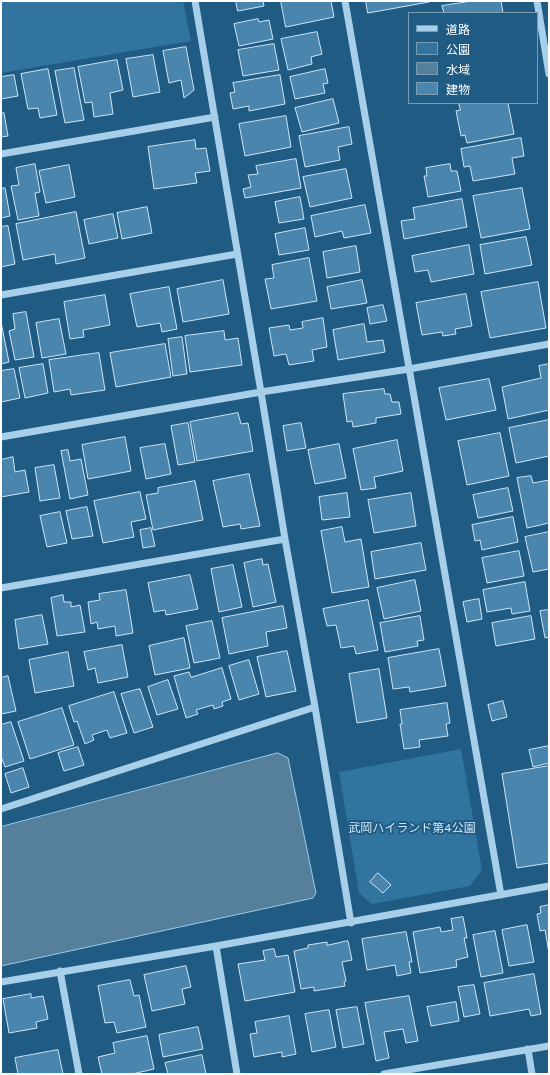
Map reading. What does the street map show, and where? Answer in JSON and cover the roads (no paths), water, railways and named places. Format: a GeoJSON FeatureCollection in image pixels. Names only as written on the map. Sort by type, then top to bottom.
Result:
{"type":"FeatureCollection","features":[{"type":"Feature","properties":{"kind":"street"},"geometry":{"type":"LineString","coordinates":[[195,1],[351,923]]}},
{"type":"Feature","properties":{"kind":"street"},"geometry":{"type":"LineString","coordinates":[[345,1],[501,895]]}},
{"type":"Feature","properties":{"kind":"street"},"geometry":{"type":"LineString","coordinates":[[537,1],[549,74]]}},
{"type":"Feature","properties":{"kind":"street"},"geometry":{"type":"LineString","coordinates":[[1,154],[215,117]]}},
{"type":"Feature","properties":{"kind":"street"},"geometry":{"type":"LineString","coordinates":[[1,295],[237,254]]}},
{"type":"Feature","properties":{"kind":"street"},"geometry":{"type":"LineString","coordinates":[[1,437],[261,392],[409,369],[549,344]]}},
{"type":"Feature","properties":{"kind":"street"},"geometry":{"type":"LineString","coordinates":[[1,588],[285,539]]}},
{"type":"Feature","properties":{"kind":"street"},"geometry":{"type":"LineString","coordinates":[[1,809],[315,707]]}},
{"type":"Feature","properties":{"kind":"street"},"geometry":{"type":"LineString","coordinates":[[1,982],[351,923],[549,886]]}},
{"type":"Feature","properties":{"kind":"street"},"geometry":{"type":"LineString","coordinates":[[216,946],[237,1074]]}},
{"type":"Feature","properties":{"kind":"street"},"geometry":{"type":"LineString","coordinates":[[60,971],[79,1074]]}},
{"type":"Feature","properties":{"kind":"street"},"geometry":{"type":"LineString","coordinates":[[384,1074],[549,1046]]}},
{"type":"Feature","properties":{"kind":"street"},"geometry":{"type":"LineString","coordinates":[[528,1050],[532,1074]]}},
{"type":"Feature","properties":{"kind":"water"},"geometry":{"type":"Polygon","coordinates":[[[278,753],[288,758],[316,893],[313,898],[1,966],[1,827],[278,753]]]}},
{"type":"Feature","properties":{"kind":"park label","name":"武岡ハイランド第4公園"},"geometry":{"type":"Point","coordinates":[412,828]}}]}
